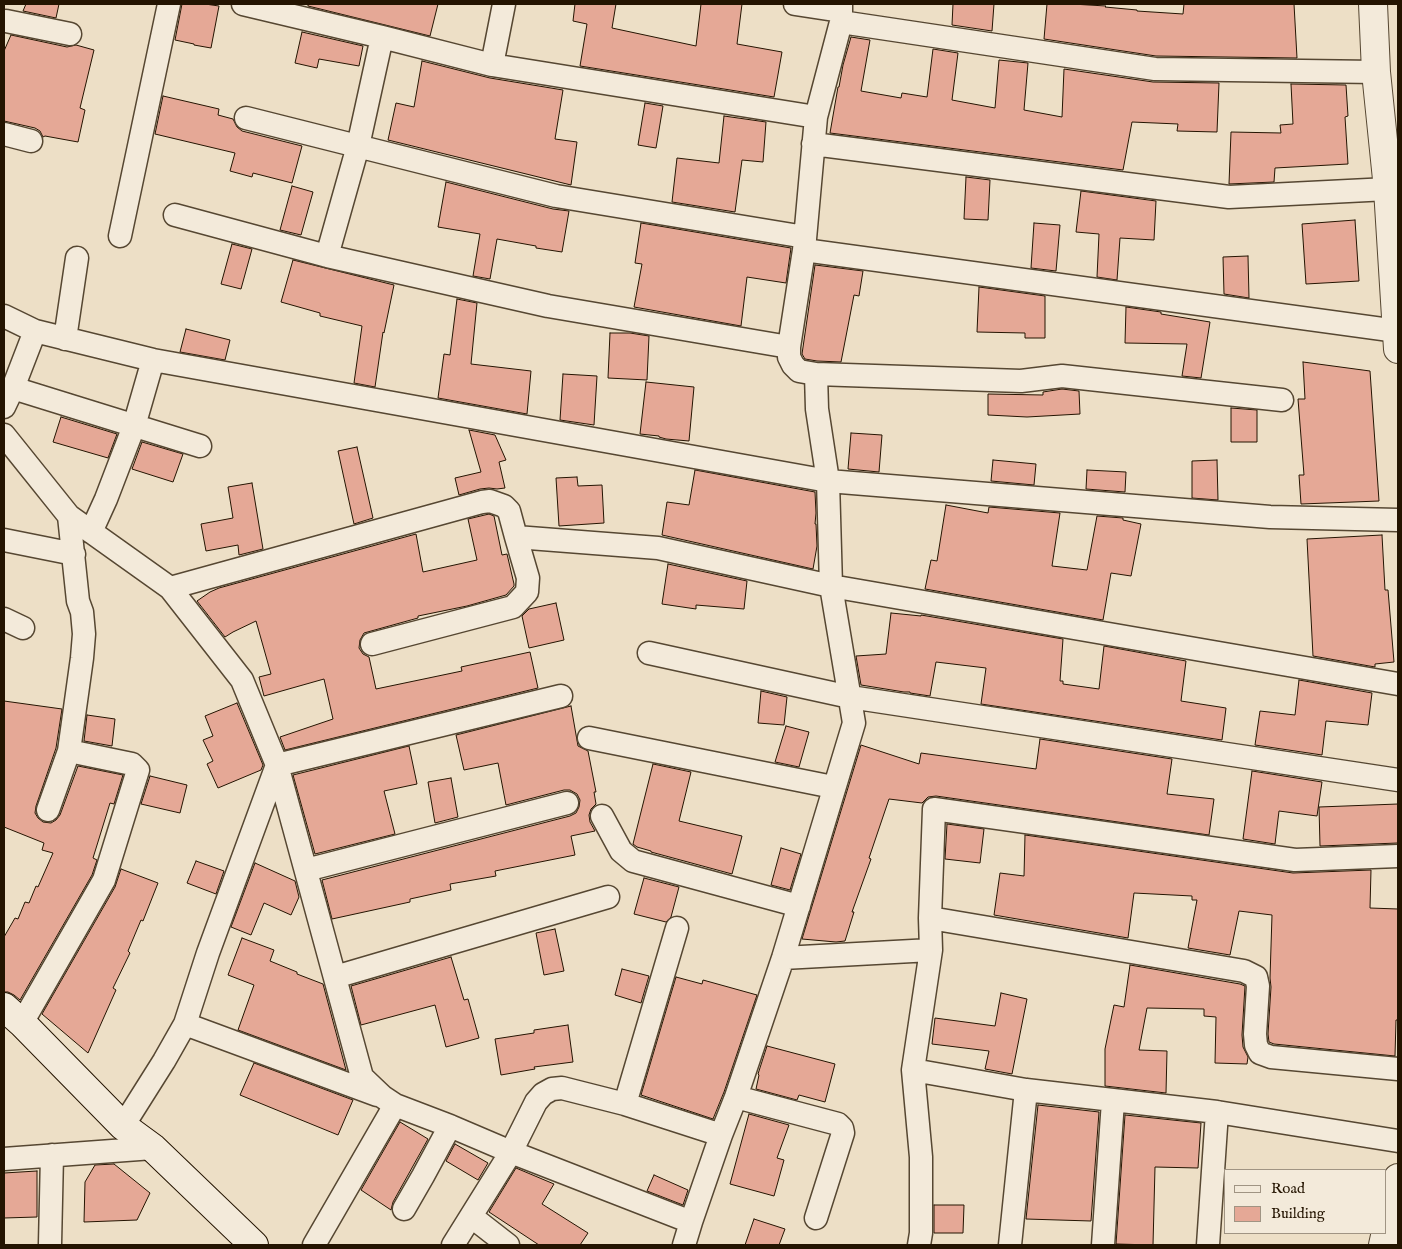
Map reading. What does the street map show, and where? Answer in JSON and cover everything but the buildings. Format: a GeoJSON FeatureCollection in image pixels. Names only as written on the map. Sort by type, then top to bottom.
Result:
{"type":"FeatureCollection","features":[{"type":"Feature","properties":{"kind":"street"},"geometry":{"type":"LineString","coordinates":[[120,236],[170,4]]}},
{"type":"Feature","properties":{"kind":"street"},"geometry":{"type":"LineString","coordinates":[[243,4],[382,37],[492,66],[816,117]]}},
{"type":"Feature","properties":{"kind":"street"},"geometry":{"type":"LineString","coordinates":[[492,66],[504,4]]}},
{"type":"Feature","properties":{"kind":"street"},"geometry":{"type":"LineString","coordinates":[[794,4],[1155,69],[1376,72]]}},
{"type":"Feature","properties":{"kind":"street"},"geometry":{"type":"LineString","coordinates":[[246,118],[556,196],[805,244],[1397,340],[1396,289],[1376,72],[1373,4]]}},
{"type":"Feature","properties":{"kind":"street"},"geometry":{"type":"LineString","coordinates":[[841,12],[816,117],[805,244],[789,347],[789,357],[799,371],[816,374],[1020,381],[1062,376],[1282,400]]}},
{"type":"Feature","properties":{"kind":"street"},"geometry":{"type":"LineString","coordinates":[[8,18],[70,34]]}},
{"type":"Feature","properties":{"kind":"street"},"geometry":{"type":"LineString","coordinates":[[327,256],[358,146],[382,37]]}},
{"type":"Feature","properties":{"kind":"street"},"geometry":{"type":"LineString","coordinates":[[4,134],[31,141]]}},
{"type":"Feature","properties":{"kind":"street"},"geometry":{"type":"LineString","coordinates":[[813,144],[1229,197],[1388,189]]}},
{"type":"Feature","properties":{"kind":"street"},"geometry":{"type":"LineString","coordinates":[[175,214],[327,256],[548,306],[789,347]]}},
{"type":"Feature","properties":{"kind":"street"},"geometry":{"type":"LineString","coordinates":[[65,339],[77,258]]}},
{"type":"Feature","properties":{"kind":"street"},"geometry":{"type":"LineString","coordinates":[[4,316],[35,331],[153,360],[828,481],[1270,518],[1398,520]]}},
{"type":"Feature","properties":{"kind":"street"},"geometry":{"type":"LineString","coordinates":[[35,331],[8,398],[134,426],[200,446]]}},
{"type":"Feature","properties":{"kind":"street"},"geometry":{"type":"LineString","coordinates":[[91,532],[134,426],[153,360]]}},
{"type":"Feature","properties":{"kind":"street"},"geometry":{"type":"LineString","coordinates":[[684,1245],[783,958],[833,786],[854,723],[831,586],[828,481],[817,409],[816,374]]}},
{"type":"Feature","properties":{"kind":"street"},"geometry":{"type":"LineString","coordinates":[[4,435],[69,516],[170,588],[242,680],[277,765],[362,1077],[389,1101]]}},
{"type":"Feature","properties":{"kind":"street"},"geometry":{"type":"LineString","coordinates":[[170,588],[482,502],[490,501],[504,506],[509,512],[528,578],[527,592],[513,607],[372,644]]}},
{"type":"Feature","properties":{"kind":"street"},"geometry":{"type":"LineString","coordinates":[[48,810],[69,751],[84,634],[82,612],[78,601],[69,516]]}},
{"type":"Feature","properties":{"kind":"street"},"geometry":{"type":"LineString","coordinates":[[516,537],[658,548],[831,586],[1398,684]]}},
{"type":"Feature","properties":{"kind":"street"},"geometry":{"type":"LineString","coordinates":[[4,540],[74,554]]}},
{"type":"Feature","properties":{"kind":"street"},"geometry":{"type":"LineString","coordinates":[[649,653],[850,698],[1398,780]]}},
{"type":"Feature","properties":{"kind":"street"},"geometry":{"type":"LineString","coordinates":[[277,765],[561,696]]}},
{"type":"Feature","properties":{"kind":"street"},"geometry":{"type":"LineString","coordinates":[[589,738],[833,786]]}},
{"type":"Feature","properties":{"kind":"street"},"geometry":{"type":"LineString","coordinates":[[69,751],[132,764],[138,770],[104,880],[13,1015],[123,1126],[153,1148],[254,1245]]}},
{"type":"Feature","properties":{"kind":"street"},"geometry":{"type":"LineString","coordinates":[[123,1126],[185,1024],[208,953],[277,765]]}},
{"type":"Feature","properties":{"kind":"street"},"geometry":{"type":"LineString","coordinates":[[306,870],[567,802]]}},
{"type":"Feature","properties":{"kind":"street"},"geometry":{"type":"LineString","coordinates":[[919,1245],[921,1233],[921,1156],[913,1070],[931,950],[930,918],[934,809],[1295,860],[1398,856]]}},
{"type":"Feature","properties":{"kind":"street"},"geometry":{"type":"LineString","coordinates":[[602,816],[621,852],[633,861],[799,906]]}},
{"type":"Feature","properties":{"kind":"street"},"geometry":{"type":"LineString","coordinates":[[336,977],[608,898]]}},
{"type":"Feature","properties":{"kind":"street"},"geometry":{"type":"LineString","coordinates":[[930,918],[1244,971],[1256,977],[1258,986],[1255,1034],[1256,1045],[1260,1053],[1271,1058],[1398,1069]]}},
{"type":"Feature","properties":{"kind":"street"},"geometry":{"type":"LineString","coordinates":[[625,1104],[677,928]]}},
{"type":"Feature","properties":{"kind":"street"},"geometry":{"type":"LineString","coordinates":[[783,958],[931,950]]}},
{"type":"Feature","properties":{"kind":"street"},"geometry":{"type":"LineString","coordinates":[[185,1024],[389,1101],[511,1152],[691,1222]]}},
{"type":"Feature","properties":{"kind":"street"},"geometry":{"type":"LineString","coordinates":[[913,1070],[1026,1090],[1217,1112],[1398,1141]]}},
{"type":"Feature","properties":{"kind":"street"},"geometry":{"type":"LineString","coordinates":[[453,1245],[511,1152],[536,1102],[543,1094],[552,1089],[562,1088],[625,1104],[721,1135]]}},
{"type":"Feature","properties":{"kind":"street"},"geometry":{"type":"LineString","coordinates":[[1010,1245],[1026,1090]]}},
{"type":"Feature","properties":{"kind":"street"},"geometry":{"type":"LineString","coordinates":[[736,1097],[838,1124],[842,1128],[843,1133],[816,1218]]}},
{"type":"Feature","properties":{"kind":"street"},"geometry":{"type":"LineString","coordinates":[[314,1245],[389,1101]]}},
{"type":"Feature","properties":{"kind":"street"},"geometry":{"type":"LineString","coordinates":[[1103,1245],[1113,1101]]}},
{"type":"Feature","properties":{"kind":"street"},"geometry":{"type":"LineString","coordinates":[[1208,1245],[1217,1112]]}},
{"type":"Feature","properties":{"kind":"street"},"geometry":{"type":"LineString","coordinates":[[404,1209],[450,1126]]}},
{"type":"Feature","properties":{"kind":"street"},"geometry":{"type":"LineString","coordinates":[[4,1159],[153,1148]]}},
{"type":"Feature","properties":{"kind":"street"},"geometry":{"type":"LineString","coordinates":[[50,1244],[52,1155]]}},
{"type":"Feature","properties":{"kind":"street"},"geometry":{"type":"LineString","coordinates":[[1387,1227],[1398,1178]]}},
{"type":"Feature","properties":{"kind":"street"},"geometry":{"type":"LineString","coordinates":[[472,1217],[508,1245]]}}]}
